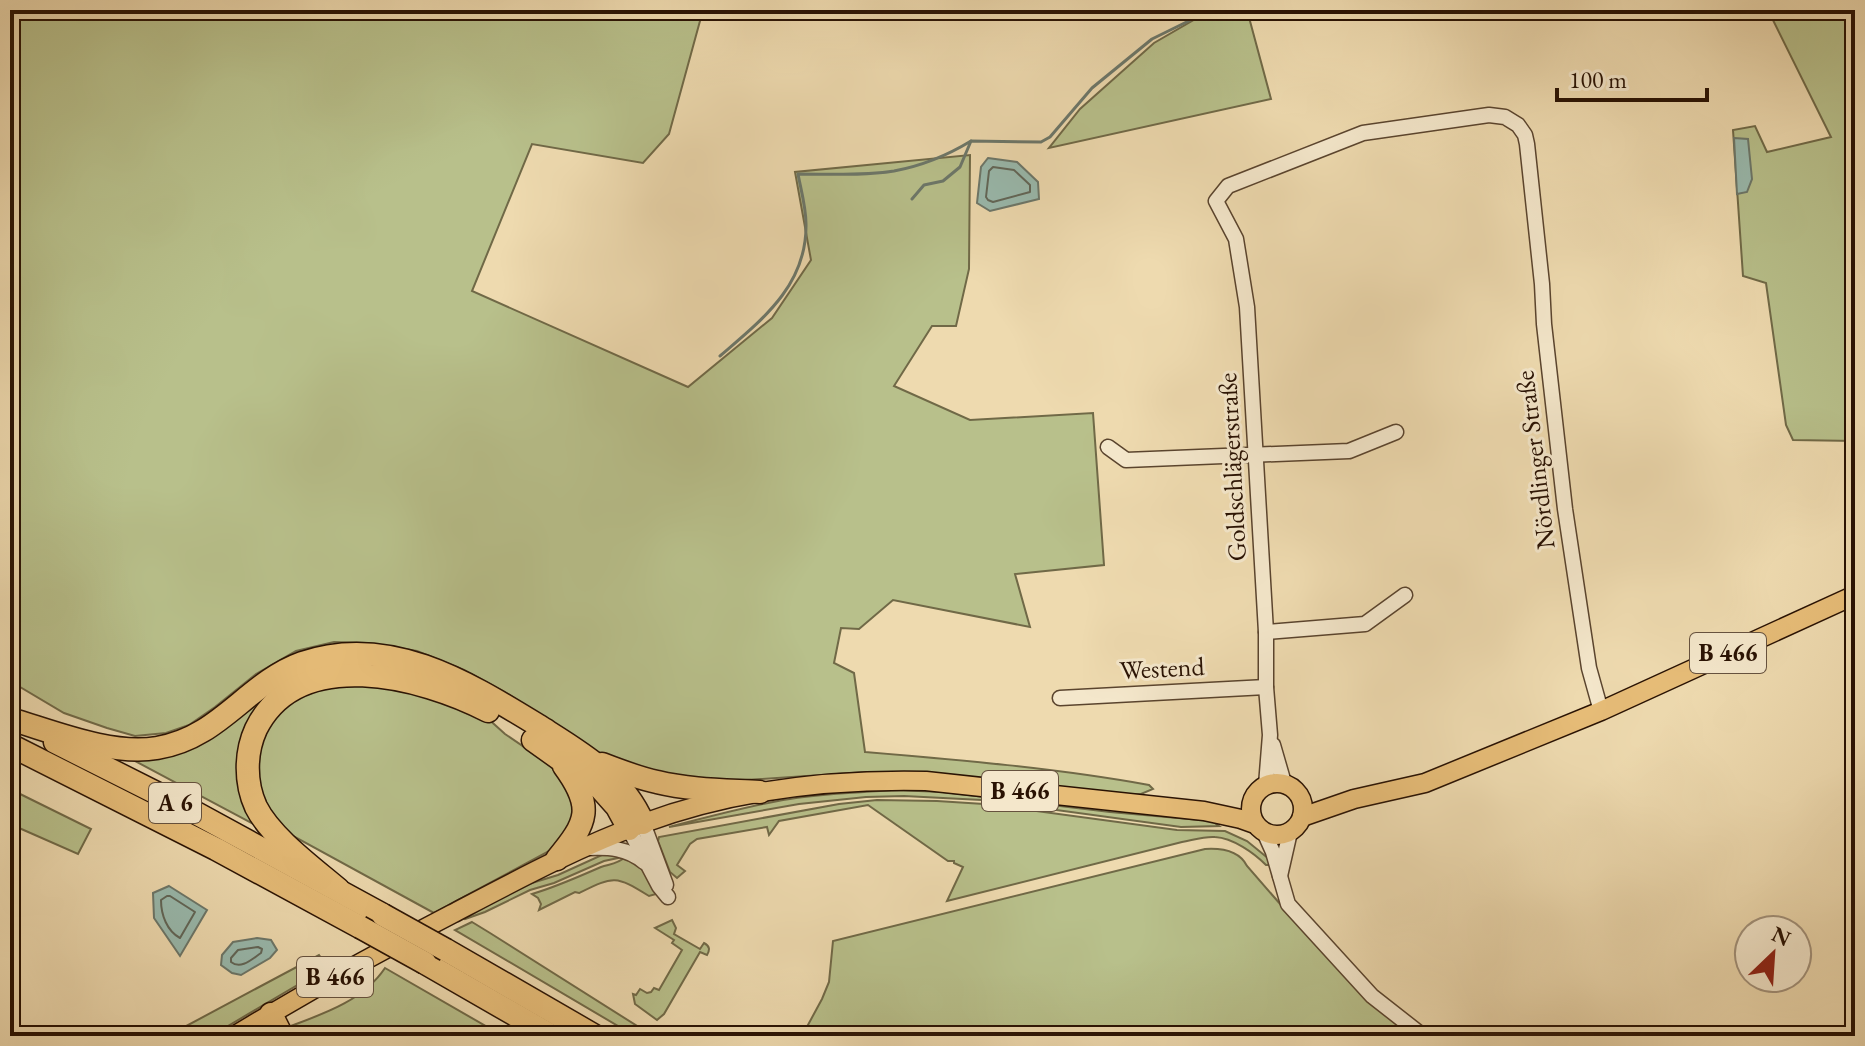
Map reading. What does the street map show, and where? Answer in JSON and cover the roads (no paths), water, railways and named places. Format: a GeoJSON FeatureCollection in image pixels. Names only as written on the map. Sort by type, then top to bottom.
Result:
{"type":"FeatureCollection","features":[{"type":"Feature","properties":{"kind":"highway"},"geometry":{"type":"LineString","coordinates":[[10,719],[93,743],[126,749],[160,748],[203,733],[259,688],[298,665],[343,654],[392,657],[448,674],[495,698],[593,761],[614,779],[637,808],[636,826]]}},
{"type":"Feature","properties":{"kind":"highway"},"geometry":{"type":"LineString","coordinates":[[338,889],[266,823],[250,789],[248,771],[249,750],[265,714],[289,691],[326,678],[370,675],[414,682],[487,710],[600,788],[636,826]]}},
{"type":"Feature","properties":{"kind":"highway","name":"A 6"},"geometry":{"type":"LineString","coordinates":[[10,719],[338,889],[595,1036]]}},
{"type":"Feature","properties":{"kind":"highway","name":"A 6"},"geometry":{"type":"LineString","coordinates":[[10,745],[216,849],[552,1036]]}},
{"type":"Feature","properties":{"kind":"highway"},"geometry":{"type":"LineString","coordinates":[[556,756],[580,792],[584,810],[580,829],[557,859]]}},
{"type":"Feature","properties":{"kind":"highway"},"geometry":{"type":"LineString","coordinates":[[593,761],[659,783],[760,792]]}},
{"type":"Feature","properties":{"kind":"highway"},"geometry":{"type":"LineString","coordinates":[[476,992],[522,1036]]}},
{"type":"Feature","properties":{"kind":"highway"},"geometry":{"type":"LineString","coordinates":[[267,1023],[282,1036]]}},
{"type":"Feature","properties":{"kind":"main road","name":"B 466"},"geometry":{"type":"LineString","coordinates":[[1300,796],[1326,801],[1354,799],[1425,783],[1601,711],[1855,595]]}},
{"type":"Feature","properties":{"kind":"main road","name":"B 466"},"geometry":{"type":"LineString","coordinates":[[234,1036],[267,1023],[399,941],[557,859],[636,826],[760,792],[875,781],[926,781],[1204,811],[1241,819],[1260,828]]}},
{"type":"Feature","properties":{"kind":"main road"},"geometry":{"type":"LineString","coordinates":[[1275,784],[1291,786],[1300,796],[1303,803],[1296,824],[1277,835],[1260,828],[1251,816],[1252,799],[1260,788],[1275,784]]}},
{"type":"Feature","properties":{"kind":"main road","name":"B 466"},"geometry":{"type":"LineString","coordinates":[[1204,811],[1233,807],[1252,799]]}},
{"type":"Feature","properties":{"kind":"main road","name":"B 466"},"geometry":{"type":"LineString","coordinates":[[1296,824],[1354,799]]}},
{"type":"Feature","properties":{"kind":"street","name":"Nördlinger Straße"},"geometry":{"type":"LineString","coordinates":[[1216,201],[1228,186],[1363,133],[1489,115],[1505,117],[1518,125],[1525,135],[1531,173],[1565,509],[1589,668],[1601,711]]}},
{"type":"Feature","properties":{"kind":"street","name":"Goldschlägerstraße"},"geometry":{"type":"LineString","coordinates":[[1216,201],[1236,239],[1247,307],[1266,632],[1266,687],[1275,784]]}},
{"type":"Feature","properties":{"kind":"street"},"geometry":{"type":"LineString","coordinates":[[1108,447],[1126,460],[1349,451],[1396,432]]}},
{"type":"Feature","properties":{"kind":"street"},"geometry":{"type":"LineString","coordinates":[[1266,632],[1365,624],[1405,595]]}},
{"type":"Feature","properties":{"kind":"street","name":"Westend"},"geometry":{"type":"LineString","coordinates":[[1060,698],[1266,687]]}},
{"type":"Feature","properties":{"kind":"street"},"geometry":{"type":"LineString","coordinates":[[1279,876],[1296,824]]}},
{"type":"Feature","properties":{"kind":"street"},"geometry":{"type":"LineString","coordinates":[[636,826],[664,878],[668,897],[646,864],[636,826]]}},
{"type":"Feature","properties":{"kind":"street"},"geometry":{"type":"LineString","coordinates":[[1260,828],[1273,852],[1288,904],[1372,996],[1423,1036]]}},
{"type":"Feature","properties":{"kind":"street"},"geometry":{"type":"LineString","coordinates":[[584,848],[607,847],[624,851],[634,854],[646,864]]}},
{"type":"Feature","properties":{"kind":"water"},"geometry":{"type":"Polygon","coordinates":[[[1734,138],[1748,139],[1752,179],[1747,192],[1737,194],[1734,138]]]}},
{"type":"Feature","properties":{"kind":"water"},"geometry":{"type":"Polygon","coordinates":[[[988,158],[1017,162],[1038,182],[1039,199],[990,211],[977,203],[981,167],[988,158]]]}},
{"type":"Feature","properties":{"kind":"water"},"geometry":{"type":"Polygon","coordinates":[[[169,886],[207,910],[180,956],[154,918],[153,893],[169,886]]]}},
{"type":"Feature","properties":{"kind":"water"},"geometry":{"type":"Polygon","coordinates":[[[257,938],[271,940],[277,950],[270,958],[241,975],[221,965],[222,955],[233,942],[257,938]]]}},
{"type":"Feature","properties":{"kind":"waterway"},"geometry":{"type":"LineString","coordinates":[[912,199],[924,185],[943,181],[960,167],[971,141],[1041,142],[1050,137],[1092,88],[1152,39],[1211,10]]}},
{"type":"Feature","properties":{"kind":"waterway"},"geometry":{"type":"LineString","coordinates":[[720,356],[780,299],[799,265],[806,224],[798,174],[894,171],[934,159],[971,141]]}}]}
